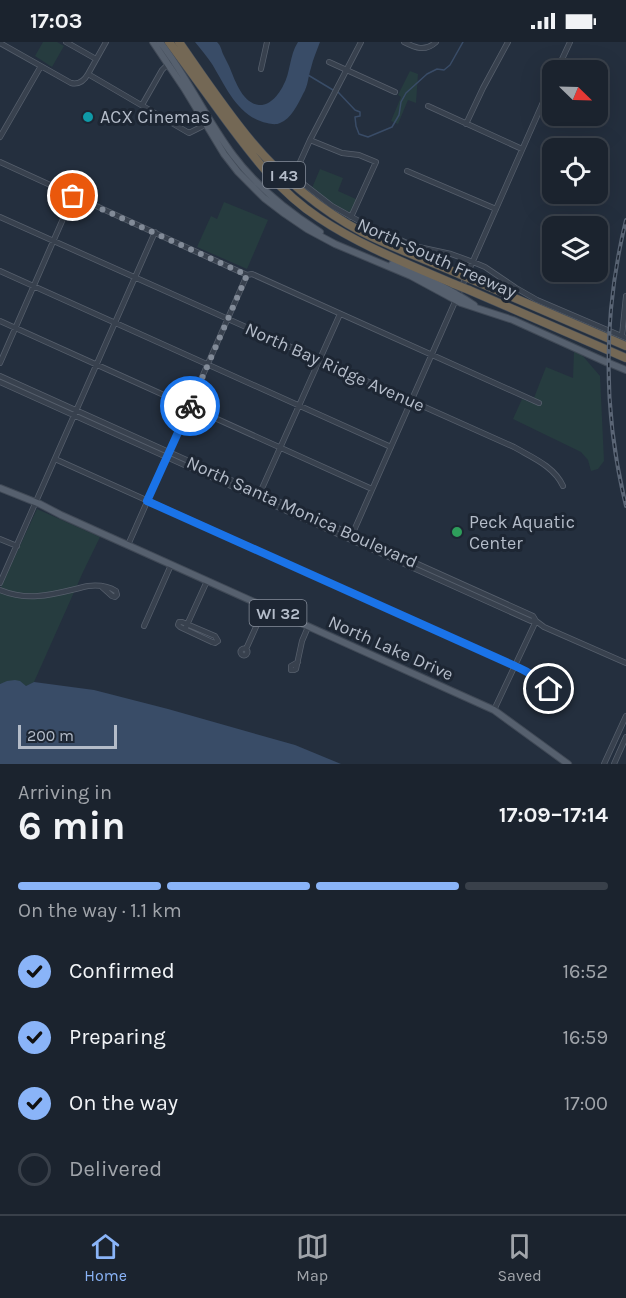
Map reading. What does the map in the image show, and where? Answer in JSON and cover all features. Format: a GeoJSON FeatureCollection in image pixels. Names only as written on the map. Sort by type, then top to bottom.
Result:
{"type":"FeatureCollection","features":[{"type":"Feature","properties":{"kind":"highway","name":"North-South Freeway"},"geometry":{"type":"LineString","coordinates":[[169,42],[243,145],[264,169],[318,217],[358,242],[626,358]]}},
{"type":"Feature","properties":{"kind":"highway","name":"North-South Freeway"},"geometry":{"type":"LineString","coordinates":[[179,42],[252,143],[312,199],[362,232],[626,346]]}},
{"type":"Feature","properties":{"kind":"main road"},"geometry":{"type":"LineString","coordinates":[[153,42],[171,62]]}},
{"type":"Feature","properties":{"kind":"main road"},"geometry":{"type":"LineString","coordinates":[[160,42],[208,123],[243,168],[268,194],[307,224],[341,243],[419,275],[478,308],[526,325],[626,370]]}},
{"type":"Feature","properties":{"kind":"main road","name":"North Lake Drive"},"geometry":{"type":"LineString","coordinates":[[0,488],[494,710],[568,764]]}},
{"type":"Feature","properties":{"kind":"street"},"geometry":{"type":"LineString","coordinates":[[66,42],[96,59]]}},
{"type":"Feature","properties":{"kind":"street"},"geometry":{"type":"LineString","coordinates":[[1,43],[75,84],[82,81],[88,74],[106,42]]}},
{"type":"Feature","properties":{"kind":"street"},"geometry":{"type":"LineString","coordinates":[[261,69],[267,42]]}},
{"type":"Feature","properties":{"kind":"street"},"geometry":{"type":"LineString","coordinates":[[361,42],[310,140],[295,176],[324,200],[365,225],[414,246],[451,254],[485,267],[538,300],[624,337],[626,296]]}},
{"type":"Feature","properties":{"kind":"street"},"geometry":{"type":"LineString","coordinates":[[405,42],[420,49],[436,42]]}},
{"type":"Feature","properties":{"kind":"street"},"geometry":{"type":"LineString","coordinates":[[466,124],[508,42]]}},
{"type":"Feature","properties":{"kind":"street"},"geometry":{"type":"LineString","coordinates":[[562,60],[570,42]]}},
{"type":"Feature","properties":{"kind":"street"},"geometry":{"type":"LineString","coordinates":[[142,105],[162,70],[171,62]]}},
{"type":"Feature","properties":{"kind":"street"},"geometry":{"type":"LineString","coordinates":[[328,62],[395,92]]}},
{"type":"Feature","properties":{"kind":"street"},"geometry":{"type":"LineString","coordinates":[[0,137],[41,66]]}},
{"type":"Feature","properties":{"kind":"street"},"geometry":{"type":"LineString","coordinates":[[88,74],[189,133],[208,123]]}},
{"type":"Feature","properties":{"kind":"street"},"geometry":{"type":"LineString","coordinates":[[351,537],[542,104]]}},
{"type":"Feature","properties":{"kind":"street"},"geometry":{"type":"LineString","coordinates":[[428,106],[522,149]]}},
{"type":"Feature","properties":{"kind":"street"},"geometry":{"type":"LineString","coordinates":[[310,140],[342,153],[359,155],[375,162],[351,217]]}},
{"type":"Feature","properties":{"kind":"street"},"geometry":{"type":"LineString","coordinates":[[0,162],[247,275],[252,274],[539,404]]}},
{"type":"Feature","properties":{"kind":"street"},"geometry":{"type":"LineString","coordinates":[[407,171],[496,209]]}},
{"type":"Feature","properties":{"kind":"street"},"geometry":{"type":"LineString","coordinates":[[0,363],[73,196]]}},
{"type":"Feature","properties":{"kind":"street","name":"North Bay Ridge Avenue"},"geometry":{"type":"LineString","coordinates":[[0,217],[504,442],[529,455],[553,472],[563,486]]}},
{"type":"Feature","properties":{"kind":"street"},"geometry":{"type":"LineString","coordinates":[[0,583],[155,232]]}},
{"type":"Feature","properties":{"kind":"street"},"geometry":{"type":"LineString","coordinates":[[0,272],[391,447]]}},
{"type":"Feature","properties":{"kind":"street"},"geometry":{"type":"LineString","coordinates":[[128,545],[247,275]]}},
{"type":"Feature","properties":{"kind":"street"},"geometry":{"type":"LineString","coordinates":[[258,499],[340,314]]}},
{"type":"Feature","properties":{"kind":"street"},"geometry":{"type":"LineString","coordinates":[[0,321],[372,489]]}},
{"type":"Feature","properties":{"kind":"street","name":"North Santa Monica Boulevard"},"geometry":{"type":"LineString","coordinates":[[0,376],[75,413]]}},
{"type":"Feature","properties":{"kind":"street","name":"North Santa Monica Boulevard"},"geometry":{"type":"LineString","coordinates":[[0,382],[168,455],[258,499],[533,616],[544,627],[626,663]]}},
{"type":"Feature","properties":{"kind":"street","name":"North Santa Monica Boulevard"},"geometry":{"type":"LineString","coordinates":[[168,455],[260,493],[351,537]]}},
{"type":"Feature","properties":{"kind":"street"},"geometry":{"type":"LineString","coordinates":[[55,459],[515,666],[527,672],[541,685]]}},
{"type":"Feature","properties":{"kind":"street"},"geometry":{"type":"LineString","coordinates":[[0,538],[16,546]]}},
{"type":"Feature","properties":{"kind":"street"},"geometry":{"type":"LineString","coordinates":[[144,626],[171,565]]}},
{"type":"Feature","properties":{"kind":"street"},"geometry":{"type":"LineString","coordinates":[[186,627],[207,581]]}},
{"type":"Feature","properties":{"kind":"street"},"geometry":{"type":"LineString","coordinates":[[0,590],[29,597],[88,586],[102,587]]}},
{"type":"Feature","properties":{"kind":"street"},"geometry":{"type":"LineString","coordinates":[[246,649],[265,607]]}},
{"type":"Feature","properties":{"kind":"street"},"geometry":{"type":"LineString","coordinates":[[494,710],[536,621]]}},
{"type":"Feature","properties":{"kind":"street"},"geometry":{"type":"LineString","coordinates":[[186,627],[215,636],[218,641],[212,642],[186,627]]}},
{"type":"Feature","properties":{"kind":"street"},"geometry":{"type":"LineString","coordinates":[[298,662],[302,641],[308,627]]}},
{"type":"Feature","properties":{"kind":"street"},"geometry":{"type":"LineString","coordinates":[[604,764],[626,716]]}},
{"type":"Feature","properties":{"kind":"street"},"geometry":{"type":"LineString","coordinates":[[614,764],[626,737]]}},
{"type":"Feature","properties":{"kind":"green space"},"geometry":{"type":"Polygon","coordinates":[[[43,42],[57,42],[64,46],[52,67],[35,56],[43,42]]]}},
{"type":"Feature","properties":{"kind":"green space"},"geometry":{"type":"Polygon","coordinates":[[[410,71],[418,74],[416,103],[408,100],[398,124],[391,121],[401,97],[398,95],[410,71]]]}},
{"type":"Feature","properties":{"kind":"green space"},"geometry":{"type":"Polygon","coordinates":[[[320,169],[343,178],[338,191],[358,200],[351,213],[333,204],[312,188],[320,169]]]}},
{"type":"Feature","properties":{"kind":"green space"},"geometry":{"type":"Polygon","coordinates":[[[224,202],[268,220],[247,269],[197,247],[211,216],[217,219],[224,202]]]}},
{"type":"Feature","properties":{"kind":"green space"},"geometry":{"type":"Polygon","coordinates":[[[574,351],[582,355],[600,376],[604,461],[598,469],[591,471],[588,460],[581,452],[513,419],[522,399],[532,403],[546,367],[573,378],[574,351]]]}},
{"type":"Feature","properties":{"kind":"green space"},"geometry":{"type":"Polygon","coordinates":[[[37,509],[100,537],[34,682],[26,686],[0,684],[0,589],[37,509]]]}},
{"type":"Feature","properties":{"kind":"water"},"geometry":{"type":"Polygon","coordinates":[[[195,42],[217,42],[240,90],[248,100],[263,105],[277,96],[286,81],[298,42],[320,42],[306,88],[299,102],[288,118],[275,124],[257,120],[241,108],[195,42]]]}},
{"type":"Feature","properties":{"kind":"water"},"geometry":{"type":"Polygon","coordinates":[[[15,680],[26,686],[34,682],[94,690],[168,709],[295,745],[341,764],[0,764],[0,684],[15,680]]]}},
{"type":"Feature","properties":{"kind":"waterway"},"geometry":{"type":"LineString","coordinates":[[338,92],[355,110],[360,112],[360,116],[355,117],[356,126],[359,134],[368,137],[392,127],[399,115],[401,102],[406,93],[427,74],[437,69],[444,70],[450,65],[463,42]]}},
{"type":"Feature","properties":{"kind":"waterway"},"geometry":{"type":"LineString","coordinates":[[308,75],[333,90]]}},
{"type":"Feature","properties":{"kind":"railway"},"geometry":{"type":"LineString","coordinates":[[626,220],[613,291],[609,363],[613,435],[626,506]]}},
{"type":"Feature","properties":{"kind":"way so far"},"geometry":{"type":"LineString","coordinates":[[73,196],[247,275],[190,406]]}},
{"type":"Feature","properties":{"kind":"place","name":"ACX Cinemas"},"geometry":{"type":"Point","coordinates":[88,117]}},
{"type":"Feature","properties":{"kind":"place","name":"Peck Aquatic Center"},"geometry":{"type":"Point","coordinates":[457,532]}},
{"type":"Feature","properties":{"kind":"route"},"geometry":{"type":"LineString","coordinates":[[190,406],[147,501],[515,666],[537,680],[545,694],[549,694],[549,689]]}}]}
